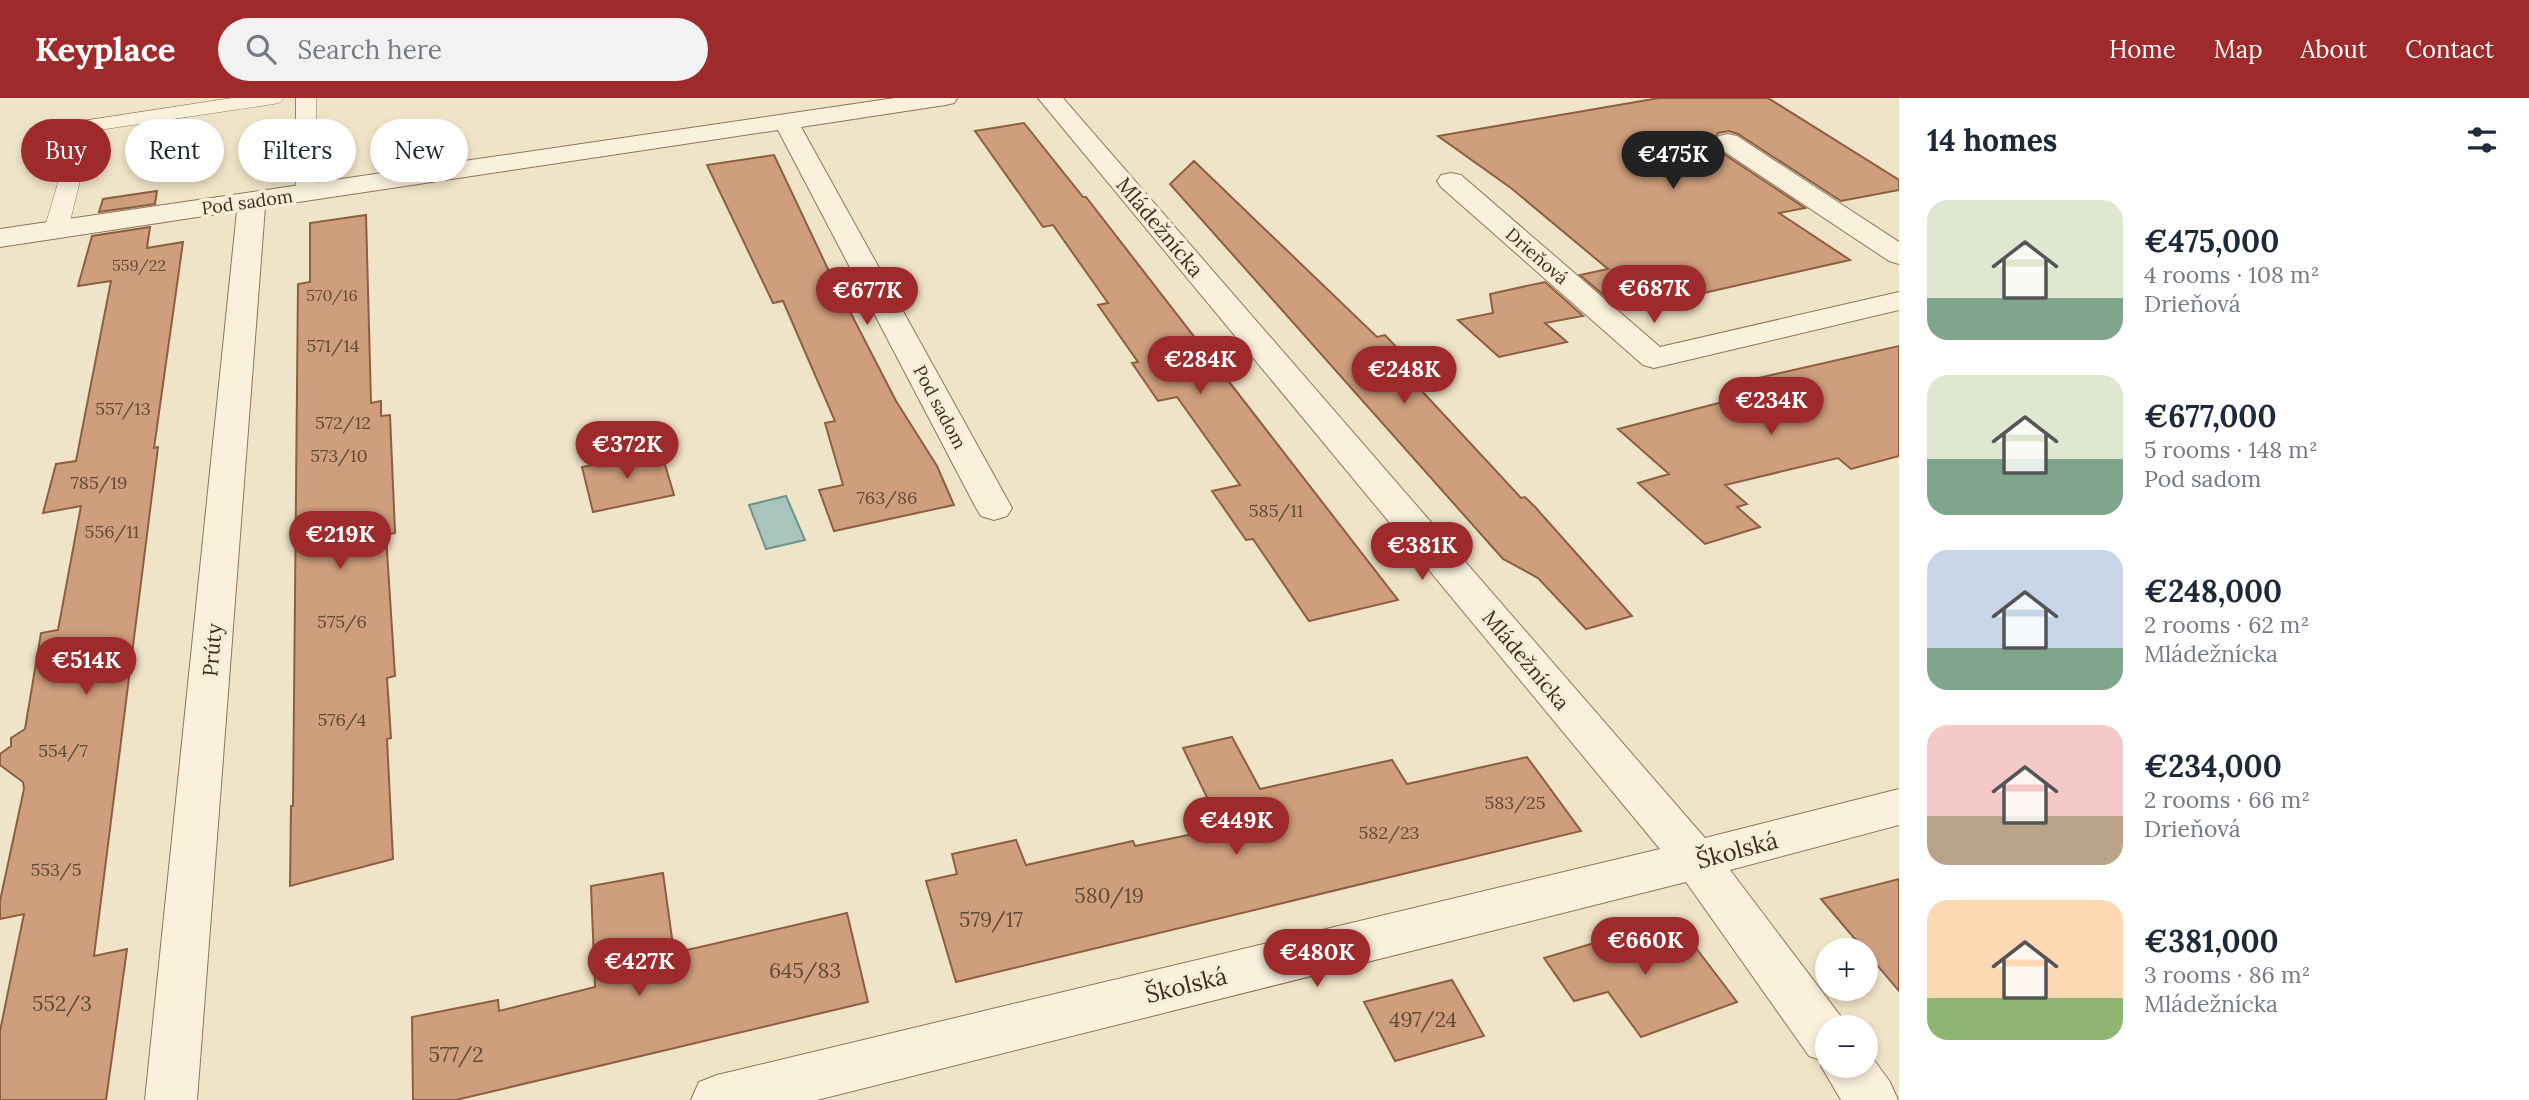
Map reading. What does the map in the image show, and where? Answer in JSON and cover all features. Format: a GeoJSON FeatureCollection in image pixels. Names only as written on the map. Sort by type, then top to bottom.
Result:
{"type":"FeatureCollection","features":[{"type":"Feature","properties":{"kind":"street","name":"Pod sadom"},"geometry":{"type":"LineString","coordinates":[[0,238],[945,98]]}},
{"type":"Feature","properties":{"kind":"street","name":"Mládežnícka"},"geometry":{"type":"LineString","coordinates":[[1050,98],[1696,860],[1815,1023]]}},
{"type":"Feature","properties":{"kind":"street","name":"Pod sadom"},"geometry":{"type":"LineString","coordinates":[[786,122],[994,508]]}},
{"type":"Feature","properties":{"kind":"street"},"geometry":{"type":"LineString","coordinates":[[1728,142],[1899,255]]}},
{"type":"Feature","properties":{"kind":"street","name":"Drieňová"},"geometry":{"type":"LineString","coordinates":[[1451,181],[1654,358],[1899,301]]}},
{"type":"Feature","properties":{"kind":"street","name":"Prúty"},"geometry":{"type":"LineString","coordinates":[[171,1100],[253,201]]}},
{"type":"Feature","properties":{"kind":"street","name":"Školská"},"geometry":{"type":"LineString","coordinates":[[717,1100],[1696,860],[1899,807]]}},
{"type":"Feature","properties":{"kind":"street"},"geometry":{"type":"LineString","coordinates":[[1856,1078],[1872,1100]]}},
{"type":"Feature","properties":{"kind":"lane"},"geometry":{"type":"LineString","coordinates":[[56,230],[83,126],[274,98]]}},
{"type":"Feature","properties":{"kind":"lane"},"geometry":{"type":"LineString","coordinates":[[306,98],[307,193]]}},
{"type":"Feature","properties":{"kind":"water"},"geometry":{"type":"Polygon","coordinates":[[[786,496],[805,540],[766,549],[749,505],[786,496]]]}},
{"type":"Feature","properties":{"kind":"building"},"geometry":{"type":"Polygon","coordinates":[[[1659,98],[1768,98],[1899,180],[1899,190],[1841,201],[1738,134],[1729,131],[1718,133],[1713,141],[1718,150],[1805,208],[1779,213],[1850,260],[1620,309],[1580,275],[1608,269],[1511,188],[1438,136],[1659,98]]]}},
{"type":"Feature","properties":{"kind":"building"},"geometry":{"type":"Polygon","coordinates":[[[1024,123],[1083,197],[1086,197],[1398,600],[1309,621],[1253,539],[1246,540],[1212,491],[1240,485],[1177,397],[1158,401],[1132,363],[1138,362],[1098,305],[1108,303],[1053,225],[1043,227],[975,131],[1024,123]]]}},
{"type":"Feature","properties":{"kind":"building"},"geometry":{"type":"Polygon","coordinates":[[[774,155],[827,267],[896,401],[937,466],[954,505],[834,531],[819,490],[843,485],[825,423],[835,421],[783,301],[773,303],[707,165],[774,155]]]}},
{"type":"Feature","properties":{"kind":"building"},"geometry":{"type":"Polygon","coordinates":[[[1194,161],[1377,337],[1385,335],[1421,373],[1408,376],[1521,498],[1525,497],[1536,508],[1632,616],[1586,629],[1538,578],[1503,559],[1170,184],[1194,161]]]}},
{"type":"Feature","properties":{"kind":"building"},"geometry":{"type":"Polygon","coordinates":[[[157,191],[155,204],[99,212],[103,199],[157,191]]]}},
{"type":"Feature","properties":{"kind":"building"},"geometry":{"type":"Polygon","coordinates":[[[366,215],[371,403],[381,401],[381,416],[390,415],[395,533],[386,535],[395,676],[387,678],[393,859],[290,886],[298,284],[310,282],[310,223],[366,215]]]}},
{"type":"Feature","properties":{"kind":"building"},"geometry":{"type":"Polygon","coordinates":[[[150,227],[147,248],[183,242],[154,448],[158,447],[94,956],[127,949],[106,1100],[0,1100],[0,1031],[24,914],[0,919],[0,901],[24,789],[23,782],[0,765],[0,754],[11,746],[11,738],[25,729],[41,633],[58,630],[81,506],[43,513],[56,464],[76,461],[111,281],[78,286],[92,236],[150,227]]]}},
{"type":"Feature","properties":{"kind":"building"},"geometry":{"type":"Polygon","coordinates":[[[1545,282],[1583,316],[1545,323],[1567,342],[1499,357],[1458,320],[1493,313],[1490,294],[1545,282]]]}},
{"type":"Feature","properties":{"kind":"building"},"geometry":{"type":"Polygon","coordinates":[[[1899,346],[1899,456],[1851,469],[1838,458],[1725,485],[1747,504],[1737,507],[1760,527],[1705,544],[1638,483],[1669,474],[1618,429],[1746,396],[1732,384],[1899,346]]]}},
{"type":"Feature","properties":{"kind":"building"},"geometry":{"type":"Polygon","coordinates":[[[661,451],[674,495],[593,512],[582,467],[661,451]]]}},
{"type":"Feature","properties":{"kind":"building"},"geometry":{"type":"Polygon","coordinates":[[[1232,737],[1260,789],[1392,760],[1407,784],[1527,757],[1581,831],[956,982],[926,881],[957,874],[952,854],[1016,840],[1026,865],[1133,841],[1135,846],[1222,828],[1183,748],[1232,737]]]}},
{"type":"Feature","properties":{"kind":"building"},"geometry":{"type":"Polygon","coordinates":[[[663,873],[674,953],[847,913],[868,1002],[456,1100],[413,1100],[412,1017],[498,1000],[499,1011],[595,987],[591,886],[663,873]]]}},
{"type":"Feature","properties":{"kind":"building"},"geometry":{"type":"Polygon","coordinates":[[[1899,879],[1899,991],[1878,966],[1878,938],[1854,938],[1821,899],[1899,879]]]}},
{"type":"Feature","properties":{"kind":"building"},"geometry":{"type":"Polygon","coordinates":[[[1674,919],[1737,1002],[1641,1037],[1608,992],[1574,1001],[1544,958],[1674,919]]]}},
{"type":"Feature","properties":{"kind":"building"},"geometry":{"type":"Polygon","coordinates":[[[1452,980],[1484,1036],[1395,1061],[1364,1002],[1452,980]]]}}]}
